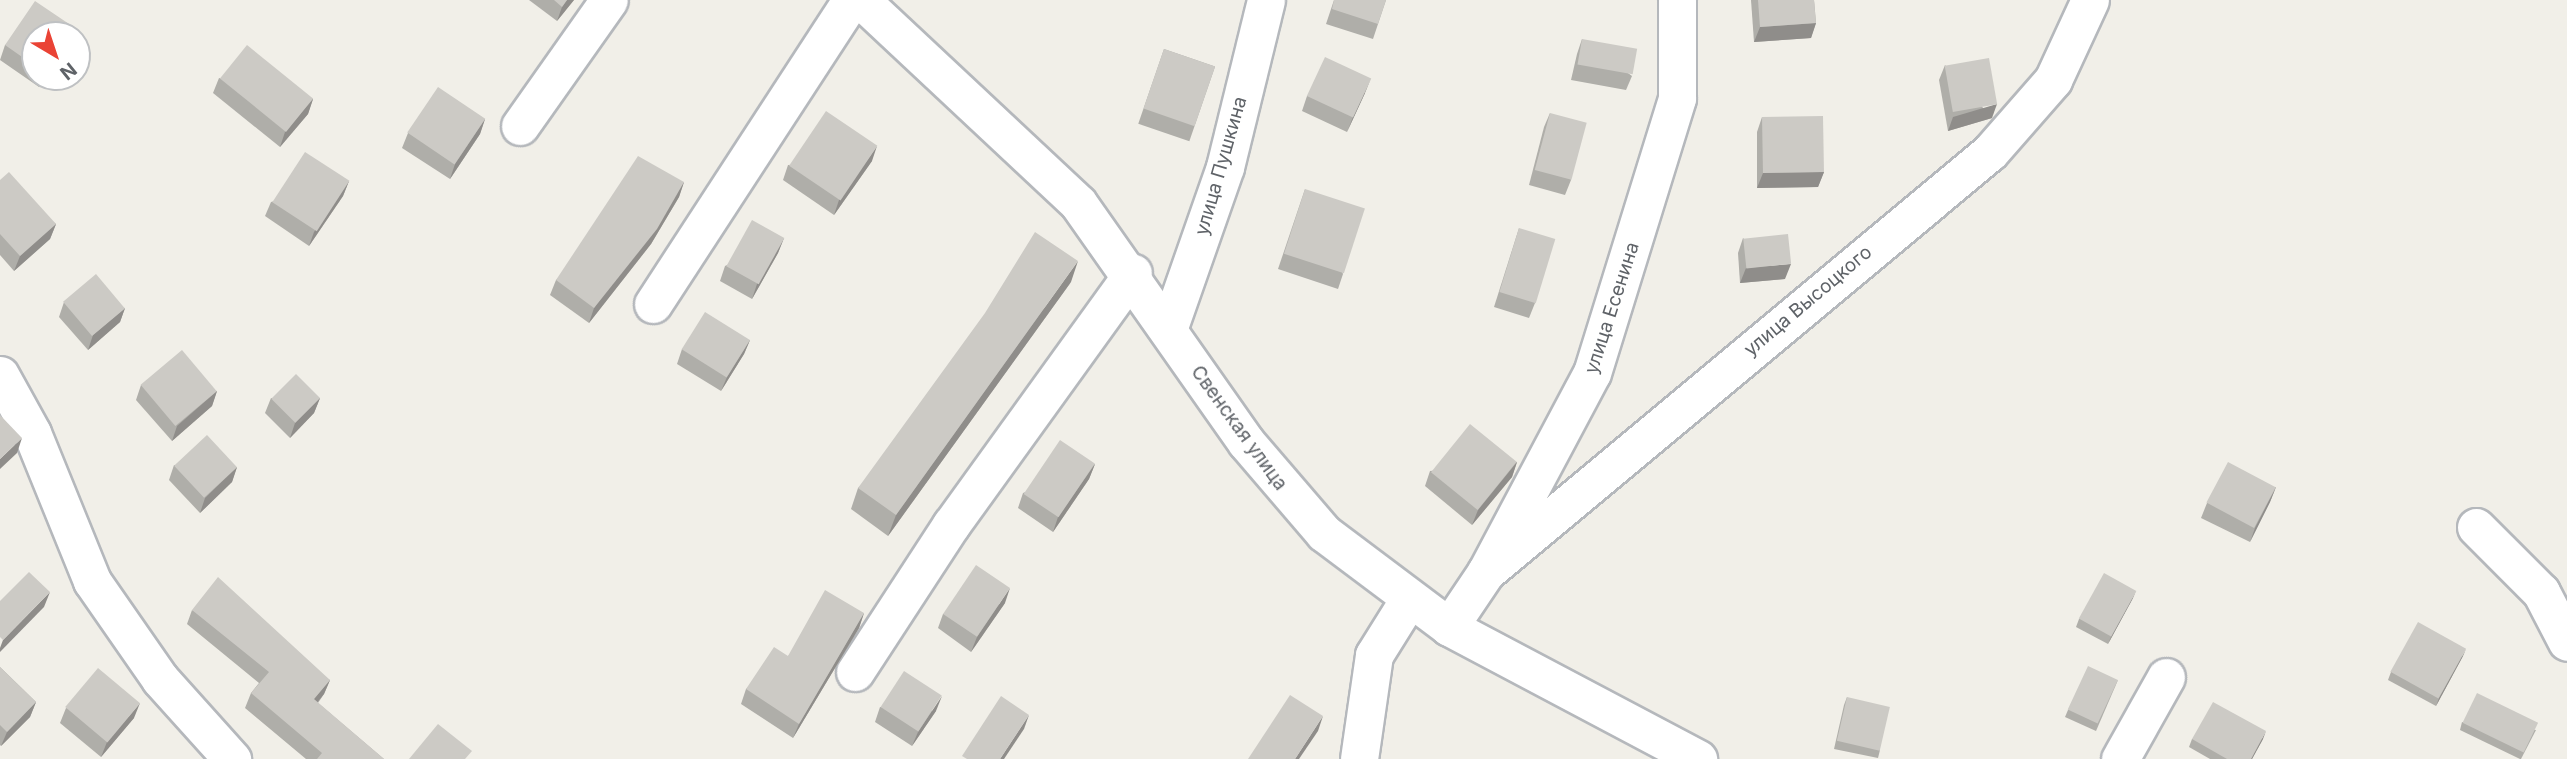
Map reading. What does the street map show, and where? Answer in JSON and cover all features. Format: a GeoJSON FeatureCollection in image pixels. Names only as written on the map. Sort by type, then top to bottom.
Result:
{"type":"FeatureCollection","features":[{"type":"Feature","properties":{"kind":"street"},"geometry":{"type":"LineString","coordinates":[[520,126],[609,0]]}},
{"type":"Feature","properties":{"kind":"street"},"geometry":{"type":"LineString","coordinates":[[653,304],[851,0]]}},
{"type":"Feature","properties":{"kind":"street","name":"Свенская улица"},"geometry":{"type":"LineString","coordinates":[[861,0],[1078,203],[1133,273],[1168,330],[1292,500],[1409,599],[1449,626],[1698,759]]}},
{"type":"Feature","properties":{"kind":"street","name":"улица Пушкина"},"geometry":{"type":"LineString","coordinates":[[1168,330],[1226,167],[1266,0]]}},
{"type":"Feature","properties":{"kind":"street","name":"улица Есенина"},"geometry":{"type":"LineString","coordinates":[[1449,626],[1486,572],[1592,373],[1677,98],[1677,0]]}},
{"type":"Feature","properties":{"kind":"street","name":"улица Высоцкого"},"geometry":{"type":"LineString","coordinates":[[1486,572],[1990,152],[2053,80],[2090,0]]}},
{"type":"Feature","properties":{"kind":"street"},"geometry":{"type":"LineString","coordinates":[[855,672],[951,525],[1133,273]]}},
{"type":"Feature","properties":{"kind":"street"},"geometry":{"type":"LineString","coordinates":[[0,375],[32,433],[92,581],[160,679],[232,759]]}},
{"type":"Feature","properties":{"kind":"street"},"geometry":{"type":"LineString","coordinates":[[2476,527],[2541,592],[2567,642]]}},
{"type":"Feature","properties":{"kind":"street"},"geometry":{"type":"LineString","coordinates":[[1359,759],[1374,655],[1409,599]]}},
{"type":"Feature","properties":{"kind":"street"},"geometry":{"type":"LineString","coordinates":[[2120,759],[2166,677]]}},
{"type":"Feature","properties":{"kind":"building"},"geometry":{"type":"Polygon","coordinates":[[[554,0],[567,0],[562,7],[554,0]]]}},
{"type":"Feature","properties":{"kind":"building"},"geometry":{"type":"Polygon","coordinates":[[[1334,0],[1386,0],[1378,24],[1332,9],[1334,0]]]}},
{"type":"Feature","properties":{"kind":"building"},"geometry":{"type":"Polygon","coordinates":[[[1758,0],[1814,0],[1816,23],[1760,27],[1758,0]]]}},
{"type":"Feature","properties":{"kind":"building"},"geometry":{"type":"Polygon","coordinates":[[[35,1],[65,21],[21,21],[35,1]]]}},
{"type":"Feature","properties":{"kind":"building"},"geometry":{"type":"Polygon","coordinates":[[[21,22],[21,56],[5,45],[21,22]]]}},
{"type":"Feature","properties":{"kind":"building"},"geometry":{"type":"Polygon","coordinates":[[[1582,39],[1637,49],[1633,74],[1577,65],[1582,39]]]}},
{"type":"Feature","properties":{"kind":"building"},"geometry":{"type":"Polygon","coordinates":[[[247,45],[313,98],[286,132],[220,78],[247,45]]]}},
{"type":"Feature","properties":{"kind":"building"},"geometry":{"type":"Polygon","coordinates":[[[1164,49],[1215,67],[1195,126],[1143,109],[1164,49]]]}},
{"type":"Feature","properties":{"kind":"building"},"geometry":{"type":"Polygon","coordinates":[[[1325,57],[1371,79],[1353,118],[1307,96],[1325,57]]]}},
{"type":"Feature","properties":{"kind":"building"},"geometry":{"type":"Polygon","coordinates":[[[1989,58],[1997,104],[1953,112],[1945,66],[1989,58]]]}},
{"type":"Feature","properties":{"kind":"building"},"geometry":{"type":"Polygon","coordinates":[[[438,87],[485,119],[454,164],[407,133],[438,87]]]}},
{"type":"Feature","properties":{"kind":"building"},"geometry":{"type":"Polygon","coordinates":[[[826,111],[877,146],[840,200],[789,166],[826,111]]]}},
{"type":"Feature","properties":{"kind":"building"},"geometry":{"type":"Polygon","coordinates":[[[1550,113],[1587,123],[1571,180],[1535,170],[1550,113]]]}},
{"type":"Feature","properties":{"kind":"building"},"geometry":{"type":"Polygon","coordinates":[[[1823,116],[1824,172],[1763,173],[1762,117],[1823,116]]]}},
{"type":"Feature","properties":{"kind":"building"},"geometry":{"type":"Polygon","coordinates":[[[305,152],[349,181],[317,231],[272,202],[305,152]]]}},
{"type":"Feature","properties":{"kind":"building"},"geometry":{"type":"Polygon","coordinates":[[[638,156],[684,182],[657,229],[594,308],[556,280],[638,156]]]}},
{"type":"Feature","properties":{"kind":"building"},"geometry":{"type":"Polygon","coordinates":[[[9,172],[56,224],[20,256],[0,234],[0,180],[9,172]]]}},
{"type":"Feature","properties":{"kind":"building"},"geometry":{"type":"Polygon","coordinates":[[[1305,189],[1365,208],[1344,273],[1284,254],[1305,189]]]}},
{"type":"Feature","properties":{"kind":"building"},"geometry":{"type":"Polygon","coordinates":[[[752,220],[784,238],[759,284],[726,266],[752,220]]]}},
{"type":"Feature","properties":{"kind":"building"},"geometry":{"type":"Polygon","coordinates":[[[1519,228],[1555,239],[1536,303],[1499,292],[1519,228]]]}},
{"type":"Feature","properties":{"kind":"building"},"geometry":{"type":"Polygon","coordinates":[[[1035,232],[1078,261],[896,515],[858,488],[985,313],[1035,232]]]}},
{"type":"Feature","properties":{"kind":"building"},"geometry":{"type":"Polygon","coordinates":[[[1788,234],[1791,264],[1746,269],[1743,239],[1788,234]]]}},
{"type":"Feature","properties":{"kind":"building"},"geometry":{"type":"Polygon","coordinates":[[[96,274],[125,308],[92,336],[63,302],[96,274]]]}},
{"type":"Feature","properties":{"kind":"building"},"geometry":{"type":"Polygon","coordinates":[[[705,312],[750,340],[727,377],[682,349],[705,312]]]}},
{"type":"Feature","properties":{"kind":"building"},"geometry":{"type":"Polygon","coordinates":[[[182,350],[217,391],[175,426],[141,385],[182,350]]]}},
{"type":"Feature","properties":{"kind":"building"},"geometry":{"type":"Polygon","coordinates":[[[296,374],[320,398],[295,423],[271,399],[296,374]]]}},
{"type":"Feature","properties":{"kind":"building"},"geometry":{"type":"Polygon","coordinates":[[[0,415],[22,438],[0,459],[0,415]]]}},
{"type":"Feature","properties":{"kind":"building"},"geometry":{"type":"Polygon","coordinates":[[[1470,424],[1517,462],[1478,510],[1431,472],[1470,424]]]}},
{"type":"Feature","properties":{"kind":"building"},"geometry":{"type":"Polygon","coordinates":[[[207,435],[237,467],[204,498],[174,466],[207,435]]]}},
{"type":"Feature","properties":{"kind":"building"},"geometry":{"type":"Polygon","coordinates":[[[1060,440],[1095,463],[1058,517],[1024,494],[1060,440]]]}},
{"type":"Feature","properties":{"kind":"building"},"geometry":{"type":"Polygon","coordinates":[[[2228,462],[2276,487],[2254,528],[2206,503],[2228,462]]]}},
{"type":"Feature","properties":{"kind":"building"},"geometry":{"type":"Polygon","coordinates":[[[976,565],[1010,588],[977,637],[943,614],[976,565]]]}},
{"type":"Feature","properties":{"kind":"building"},"geometry":{"type":"Polygon","coordinates":[[[29,572],[50,592],[3,640],[0,637],[0,601],[29,572]]]}},
{"type":"Feature","properties":{"kind":"building"},"geometry":{"type":"Polygon","coordinates":[[[2104,573],[2136,591],[2111,636],[2079,618],[2104,573]]]}},
{"type":"Feature","properties":{"kind":"building"},"geometry":{"type":"Polygon","coordinates":[[[218,577],[330,680],[314,699],[384,759],[317,759],[322,753],[251,693],[269,672],[192,610],[218,577]]]}},
{"type":"Feature","properties":{"kind":"building"},"geometry":{"type":"Polygon","coordinates":[[[825,590],[864,613],[799,724],[746,689],[774,647],[788,656],[825,590]]]}},
{"type":"Feature","properties":{"kind":"building"},"geometry":{"type":"Polygon","coordinates":[[[2418,622],[2466,649],[2438,699],[2390,672],[2418,622]]]}},
{"type":"Feature","properties":{"kind":"building"},"geometry":{"type":"Polygon","coordinates":[[[2088,666],[2118,680],[2098,723],[2068,710],[2088,666]]]}},
{"type":"Feature","properties":{"kind":"building"},"geometry":{"type":"Polygon","coordinates":[[[0,667],[36,702],[7,732],[0,725],[0,667]]]}},
{"type":"Feature","properties":{"kind":"building"},"geometry":{"type":"Polygon","coordinates":[[[98,668],[140,703],[107,742],[65,707],[98,668]]]}},
{"type":"Feature","properties":{"kind":"building"},"geometry":{"type":"Polygon","coordinates":[[[904,671],[942,696],[918,732],[881,707],[904,671]]]}},
{"type":"Feature","properties":{"kind":"building"},"geometry":{"type":"Polygon","coordinates":[[[2477,693],[2538,723],[2524,752],[2463,723],[2477,693]]]}},
{"type":"Feature","properties":{"kind":"building"},"geometry":{"type":"Polygon","coordinates":[[[1290,695],[1323,716],[1295,759],[1248,759],[1290,695]]]}},
{"type":"Feature","properties":{"kind":"building"},"geometry":{"type":"Polygon","coordinates":[[[1001,696],[1029,715],[1000,759],[967,759],[962,756],[1001,696]]]}},
{"type":"Feature","properties":{"kind":"building"},"geometry":{"type":"Polygon","coordinates":[[[1847,697],[1890,707],[1880,751],[1837,741],[1847,697]]]}},
{"type":"Feature","properties":{"kind":"building"},"geometry":{"type":"Polygon","coordinates":[[[2213,702],[2266,731],[2251,759],[2227,759],[2192,739],[2213,702]]]}},
{"type":"Feature","properties":{"kind":"building"},"geometry":{"type":"Polygon","coordinates":[[[438,724],[472,751],[465,759],[409,759],[438,724]]]}}]}
